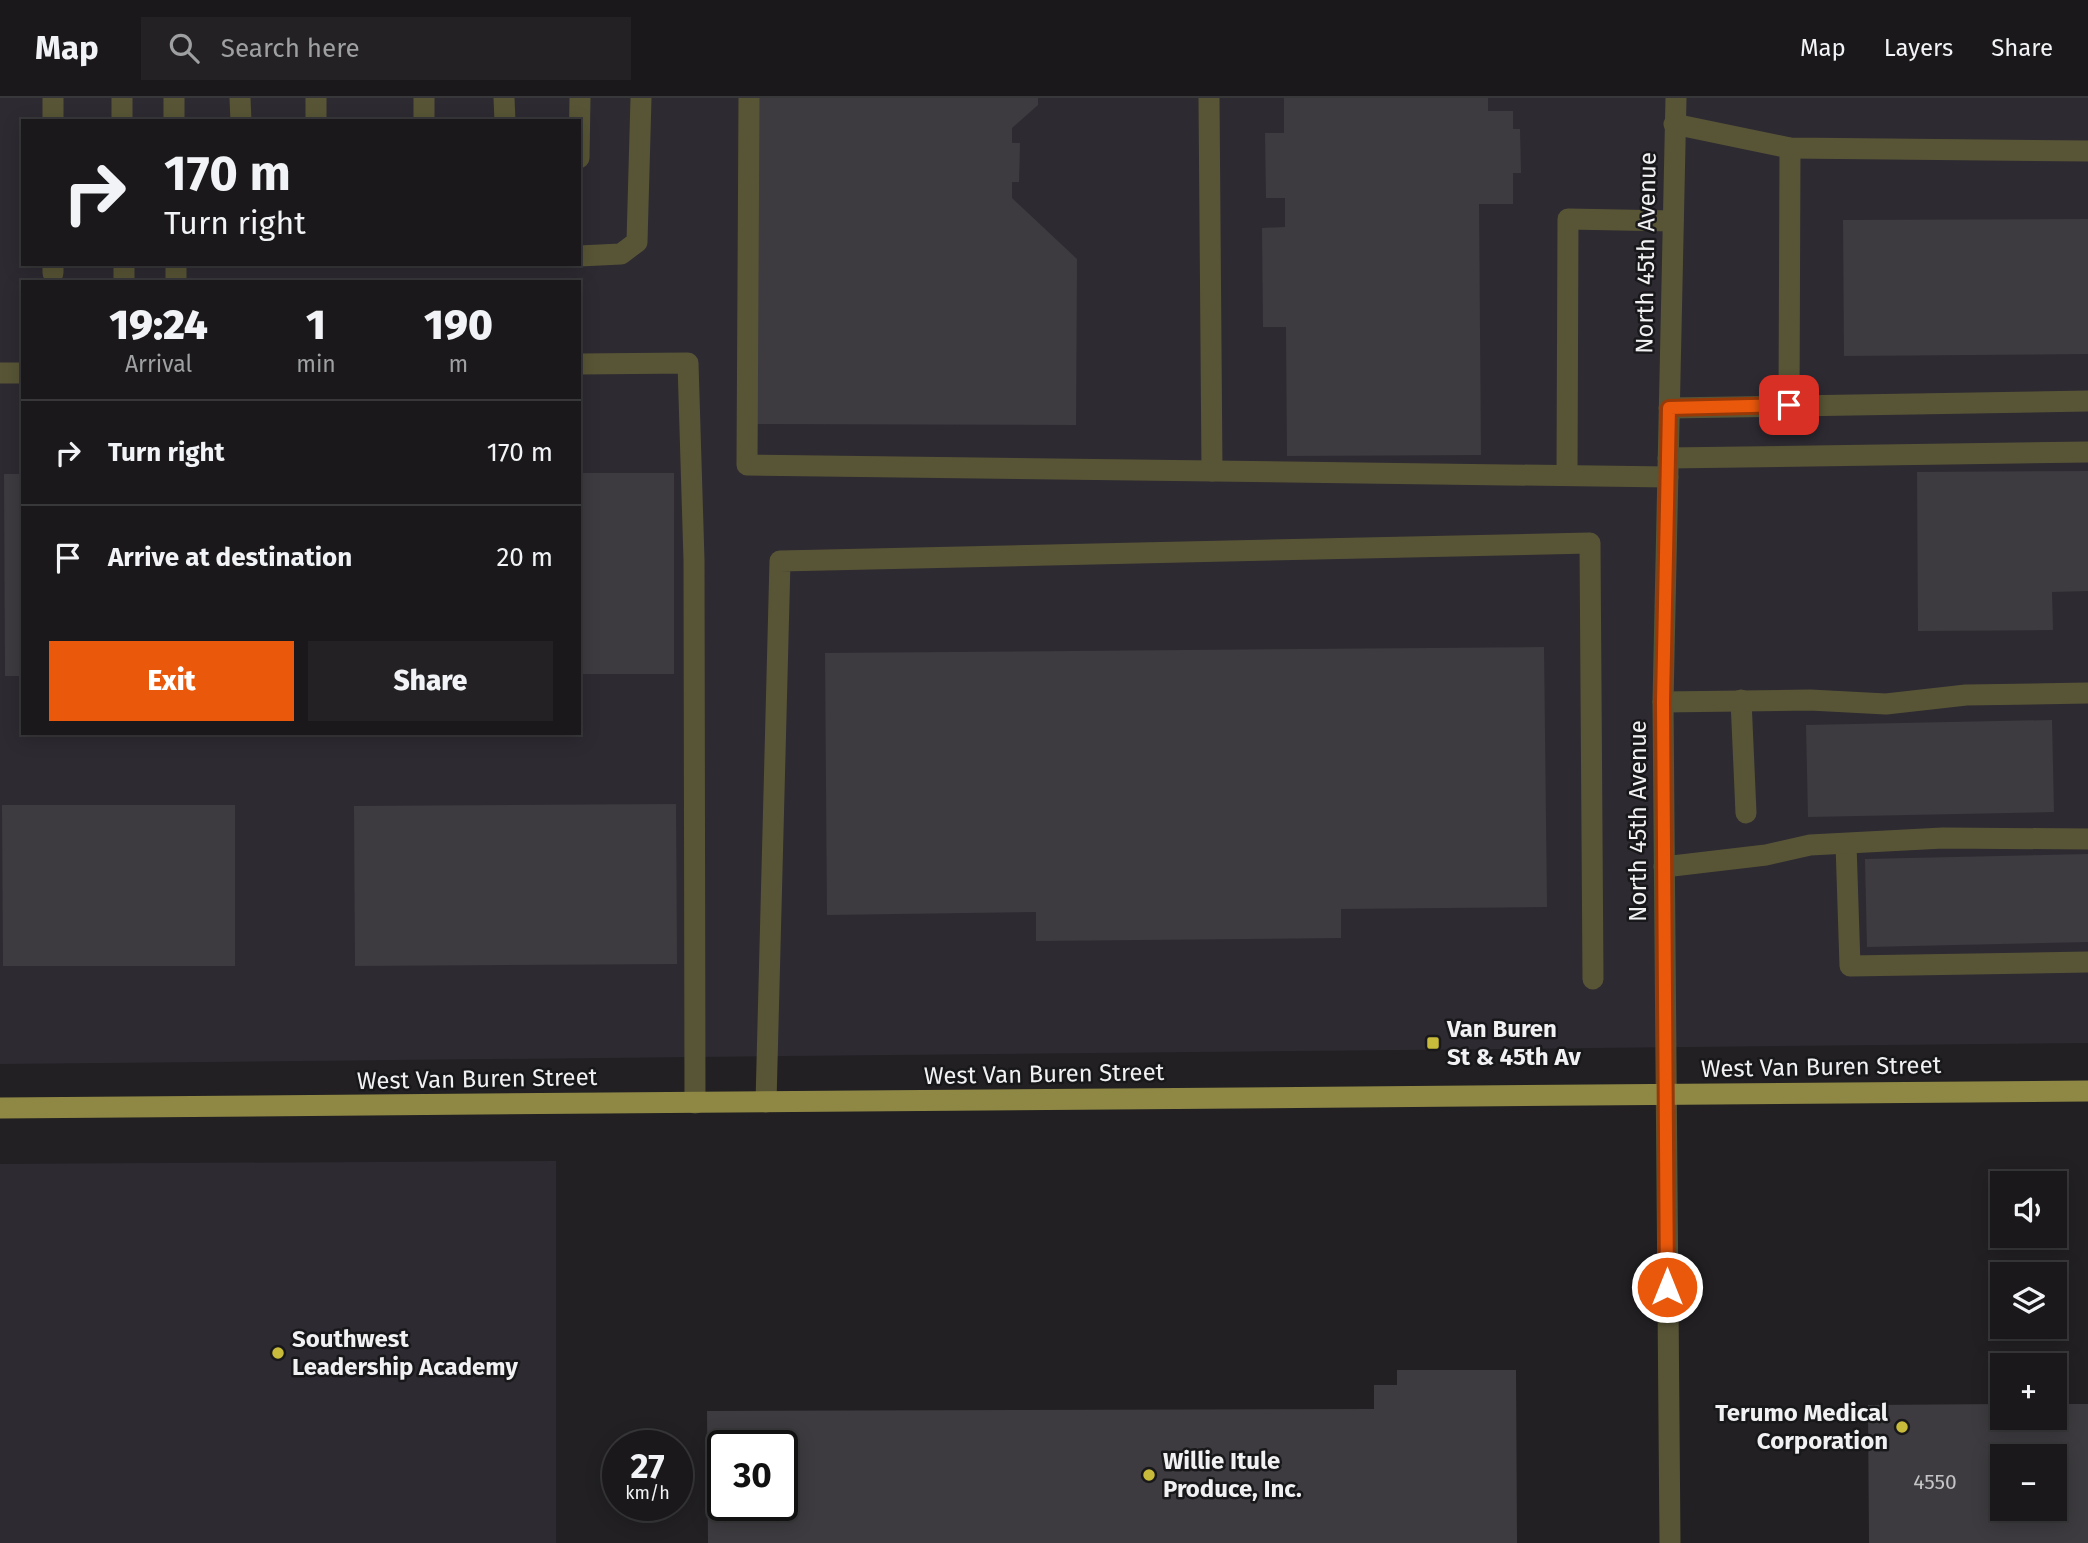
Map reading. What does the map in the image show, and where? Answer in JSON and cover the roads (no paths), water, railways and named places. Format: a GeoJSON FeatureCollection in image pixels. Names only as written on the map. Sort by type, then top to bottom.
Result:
{"type":"FeatureCollection","features":[{"type":"Feature","properties":{"kind":"main road","name":"West Van Buren Street"},"geometry":{"type":"LineString","coordinates":[[0,1108],[2088,1091]]}},
{"type":"Feature","properties":{"kind":"street"},"geometry":{"type":"LineString","coordinates":[[53,98],[53,119]]}},
{"type":"Feature","properties":{"kind":"street"},"geometry":{"type":"LineString","coordinates":[[122,98],[122,119]]}},
{"type":"Feature","properties":{"kind":"street"},"geometry":{"type":"LineString","coordinates":[[174,98],[174,119]]}},
{"type":"Feature","properties":{"kind":"street"},"geometry":{"type":"LineString","coordinates":[[240,98],[241,119]]}},
{"type":"Feature","properties":{"kind":"street"},"geometry":{"type":"LineString","coordinates":[[316,98],[316,119]]}},
{"type":"Feature","properties":{"kind":"street"},"geometry":{"type":"LineString","coordinates":[[424,98],[424,119]]}},
{"type":"Feature","properties":{"kind":"street"},"geometry":{"type":"LineString","coordinates":[[504,98],[505,119]]}},
{"type":"Feature","properties":{"kind":"street"},"geometry":{"type":"LineString","coordinates":[[580,98],[580,119]]}},
{"type":"Feature","properties":{"kind":"street"},"geometry":{"type":"LineString","coordinates":[[581,256],[621,254],[637,242],[641,98]]}},
{"type":"Feature","properties":{"kind":"street"},"geometry":{"type":"LineString","coordinates":[[749,98],[747,465],[1567,475],[1668,467],[2088,452]]}},
{"type":"Feature","properties":{"kind":"street"},"geometry":{"type":"LineString","coordinates":[[1209,98],[1212,471]]}},
{"type":"Feature","properties":{"kind":"street","name":"North 45th Avenue"},"geometry":{"type":"LineString","coordinates":[[1670,1543],[1663,702],[1676,98]]}},
{"type":"Feature","properties":{"kind":"street"},"geometry":{"type":"LineString","coordinates":[[1674,124],[1790,148],[2088,151]]}},
{"type":"Feature","properties":{"kind":"street"},"geometry":{"type":"LineString","coordinates":[[1789,405],[1790,148]]}},
{"type":"Feature","properties":{"kind":"street"},"geometry":{"type":"LineString","coordinates":[[1567,475],[1567,219],[1672,221]]}},
{"type":"Feature","properties":{"kind":"street"},"geometry":{"type":"LineString","coordinates":[[581,365],[688,363],[694,561],[695,1103]]}},
{"type":"Feature","properties":{"kind":"street"},"geometry":{"type":"LineString","coordinates":[[0,373],[21,373]]}},
{"type":"Feature","properties":{"kind":"street"},"geometry":{"type":"LineString","coordinates":[[1669,408],[2088,401]]}},
{"type":"Feature","properties":{"kind":"street"},"geometry":{"type":"LineString","coordinates":[[766,1102],[780,561],[1590,543],[1593,979]]}},
{"type":"Feature","properties":{"kind":"street"},"geometry":{"type":"LineString","coordinates":[[1663,702],[1741,700],[1886,704],[1966,695],[2088,693]]}},
{"type":"Feature","properties":{"kind":"street"},"geometry":{"type":"LineString","coordinates":[[1741,700],[1746,813]]}},
{"type":"Feature","properties":{"kind":"street"},"geometry":{"type":"LineString","coordinates":[[1664,867],[1766,855],[1810,845],[1943,838],[2088,839]]}},
{"type":"Feature","properties":{"kind":"street"},"geometry":{"type":"LineString","coordinates":[[1846,844],[1850,966],[2088,962]]}},
{"type":"Feature","properties":{"kind":"place","name":"Van Buren St & 45th Av"},"geometry":{"type":"Point","coordinates":[1433,1043]}},
{"type":"Feature","properties":{"kind":"place","name":"Southwest Leadership Academy"},"geometry":{"type":"Point","coordinates":[278,1353]}},
{"type":"Feature","properties":{"kind":"place","name":"Terumo Medical Corporation"},"geometry":{"type":"Point","coordinates":[1902,1427]}},
{"type":"Feature","properties":{"kind":"place","name":"Willie Itule Produce, Inc."},"geometry":{"type":"Point","coordinates":[1149,1475]}}]}
